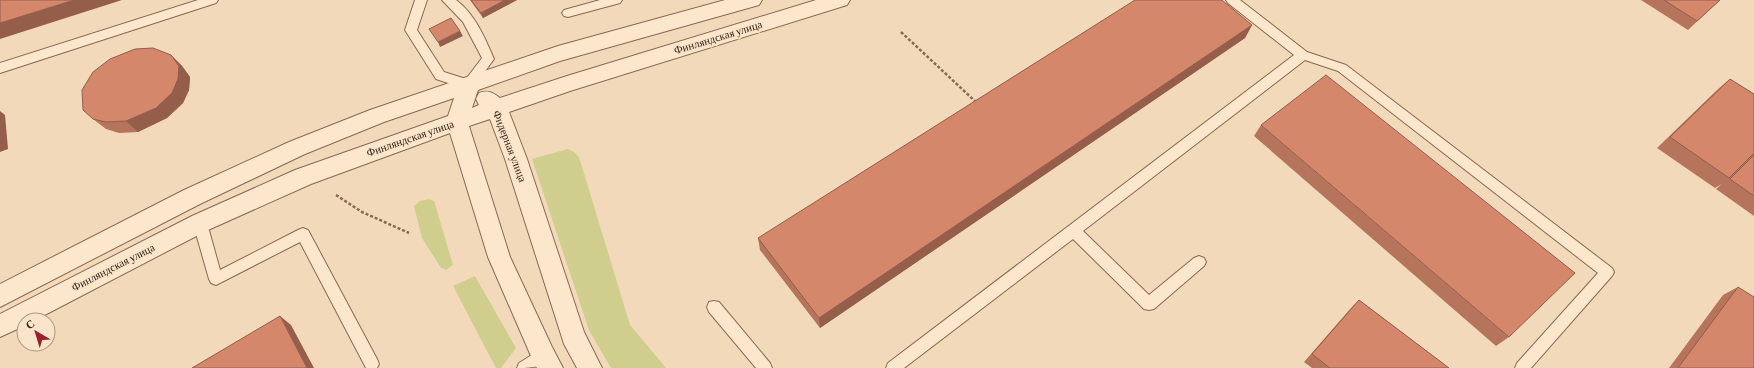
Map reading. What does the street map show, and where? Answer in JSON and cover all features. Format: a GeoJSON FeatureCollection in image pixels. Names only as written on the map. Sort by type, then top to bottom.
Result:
{"type":"FeatureCollection","features":[{"type":"Feature","properties":{"kind":"street"},"geometry":{"type":"LineString","coordinates":[[0,296],[192,197],[296,148],[377,116],[558,54],[752,0]]}},
{"type":"Feature","properties":{"kind":"street","name":"Финляндская улица"},"geometry":{"type":"LineString","coordinates":[[0,326],[200,223],[303,177],[575,82],[840,0]]}},
{"type":"Feature","properties":{"kind":"street"},"geometry":{"type":"LineString","coordinates":[[469,84],[457,122],[498,257],[547,362]]}},
{"type":"Feature","properties":{"kind":"street","name":"Фидерная улица"},"geometry":{"type":"LineString","coordinates":[[469,84],[497,108],[516,159],[573,336],[590,368]]}},
{"type":"Feature","properties":{"kind":"lane"},"geometry":{"type":"LineString","coordinates":[[0,68],[212,0]]}},
{"type":"Feature","properties":{"kind":"lane"},"geometry":{"type":"LineString","coordinates":[[421,0],[411,30],[440,76],[469,84],[488,59],[467,19],[457,5],[448,0]]}},
{"type":"Feature","properties":{"kind":"lane"},"geometry":{"type":"LineString","coordinates":[[568,13],[616,0]]}},
{"type":"Feature","properties":{"kind":"lane"},"geometry":{"type":"LineString","coordinates":[[1232,0],[1303,55],[1342,68],[1607,272],[1522,368]]}},
{"type":"Feature","properties":{"kind":"lane"},"geometry":{"type":"LineString","coordinates":[[893,368],[1303,55]]}},
{"type":"Feature","properties":{"kind":"lane"},"geometry":{"type":"LineString","coordinates":[[200,223],[216,279],[303,234],[372,364]]}},
{"type":"Feature","properties":{"kind":"lane"},"geometry":{"type":"LineString","coordinates":[[1074,231],[1149,304],[1199,262]]}},
{"type":"Feature","properties":{"kind":"lane"},"geometry":{"type":"LineString","coordinates":[[714,307],[765,368]]}},
{"type":"Feature","properties":{"kind":"lane"},"geometry":{"type":"LineString","coordinates":[[524,368],[547,362]]}},
{"type":"Feature","properties":{"kind":"path"},"geometry":{"type":"LineString","coordinates":[[902,32],[982,108]]}},
{"type":"Feature","properties":{"kind":"path"},"geometry":{"type":"LineString","coordinates":[[336,195],[353,208],[370,217],[410,233]]}},
{"type":"Feature","properties":{"kind":"shaded area"},"geometry":{"type":"Polygon","coordinates":[[[568,149],[579,157],[630,325],[666,368],[611,368],[589,330],[532,159],[568,149]]]}},
{"type":"Feature","properties":{"kind":"shaded area"},"geometry":{"type":"Polygon","coordinates":[[[429,199],[434,201],[453,265],[446,270],[441,268],[422,238],[414,206],[420,201],[429,199]]]}},
{"type":"Feature","properties":{"kind":"shaded area"},"geometry":{"type":"Polygon","coordinates":[[[475,276],[516,348],[501,368],[496,368],[453,286],[475,276]]]}},
{"type":"Feature","properties":{"kind":"building"},"geometry":{"type":"Polygon","coordinates":[[[0,0],[74,0],[0,23],[0,0]]]}},
{"type":"Feature","properties":{"kind":"building"},"geometry":{"type":"Polygon","coordinates":[[[471,0],[505,0],[481,13],[471,0]]]}},
{"type":"Feature","properties":{"kind":"building"},"geometry":{"type":"Polygon","coordinates":[[[1135,0],[1222,0],[1252,25],[819,318],[758,238],[1135,0]]]}},
{"type":"Feature","properties":{"kind":"building"},"geometry":{"type":"Polygon","coordinates":[[[1664,0],[1720,0],[1697,21],[1664,0]]]}},
{"type":"Feature","properties":{"kind":"building"},"geometry":{"type":"Polygon","coordinates":[[[451,18],[460,31],[438,42],[429,29],[451,18]]]}},
{"type":"Feature","properties":{"kind":"building"},"geometry":{"type":"Polygon","coordinates":[[[153,48],[171,55],[179,66],[178,79],[172,93],[156,108],[126,121],[106,122],[93,119],[83,110],[82,90],[93,72],[110,59],[135,49],[153,48]]]}},
{"type":"Feature","properties":{"kind":"building"},"geometry":{"type":"Polygon","coordinates":[[[1326,75],[1575,273],[1509,337],[1261,125],[1326,75]]]}},
{"type":"Feature","properties":{"kind":"building"},"geometry":{"type":"Polygon","coordinates":[[[1730,79],[1754,94],[1754,153],[1729,178],[1670,137],[1730,79]]]}},
{"type":"Feature","properties":{"kind":"building"},"geometry":{"type":"Polygon","coordinates":[[[1754,155],[1754,196],[1730,179],[1754,155]]]}},
{"type":"Feature","properties":{"kind":"building"},"geometry":{"type":"Polygon","coordinates":[[[1738,287],[1754,297],[1754,368],[1678,368],[1738,287]]]}},
{"type":"Feature","properties":{"kind":"building"},"geometry":{"type":"Polygon","coordinates":[[[1359,300],[1449,368],[1330,368],[1312,354],[1359,300]]]}},
{"type":"Feature","properties":{"kind":"building"},"geometry":{"type":"Polygon","coordinates":[[[280,316],[307,368],[192,368],[280,316]]]}}]}
